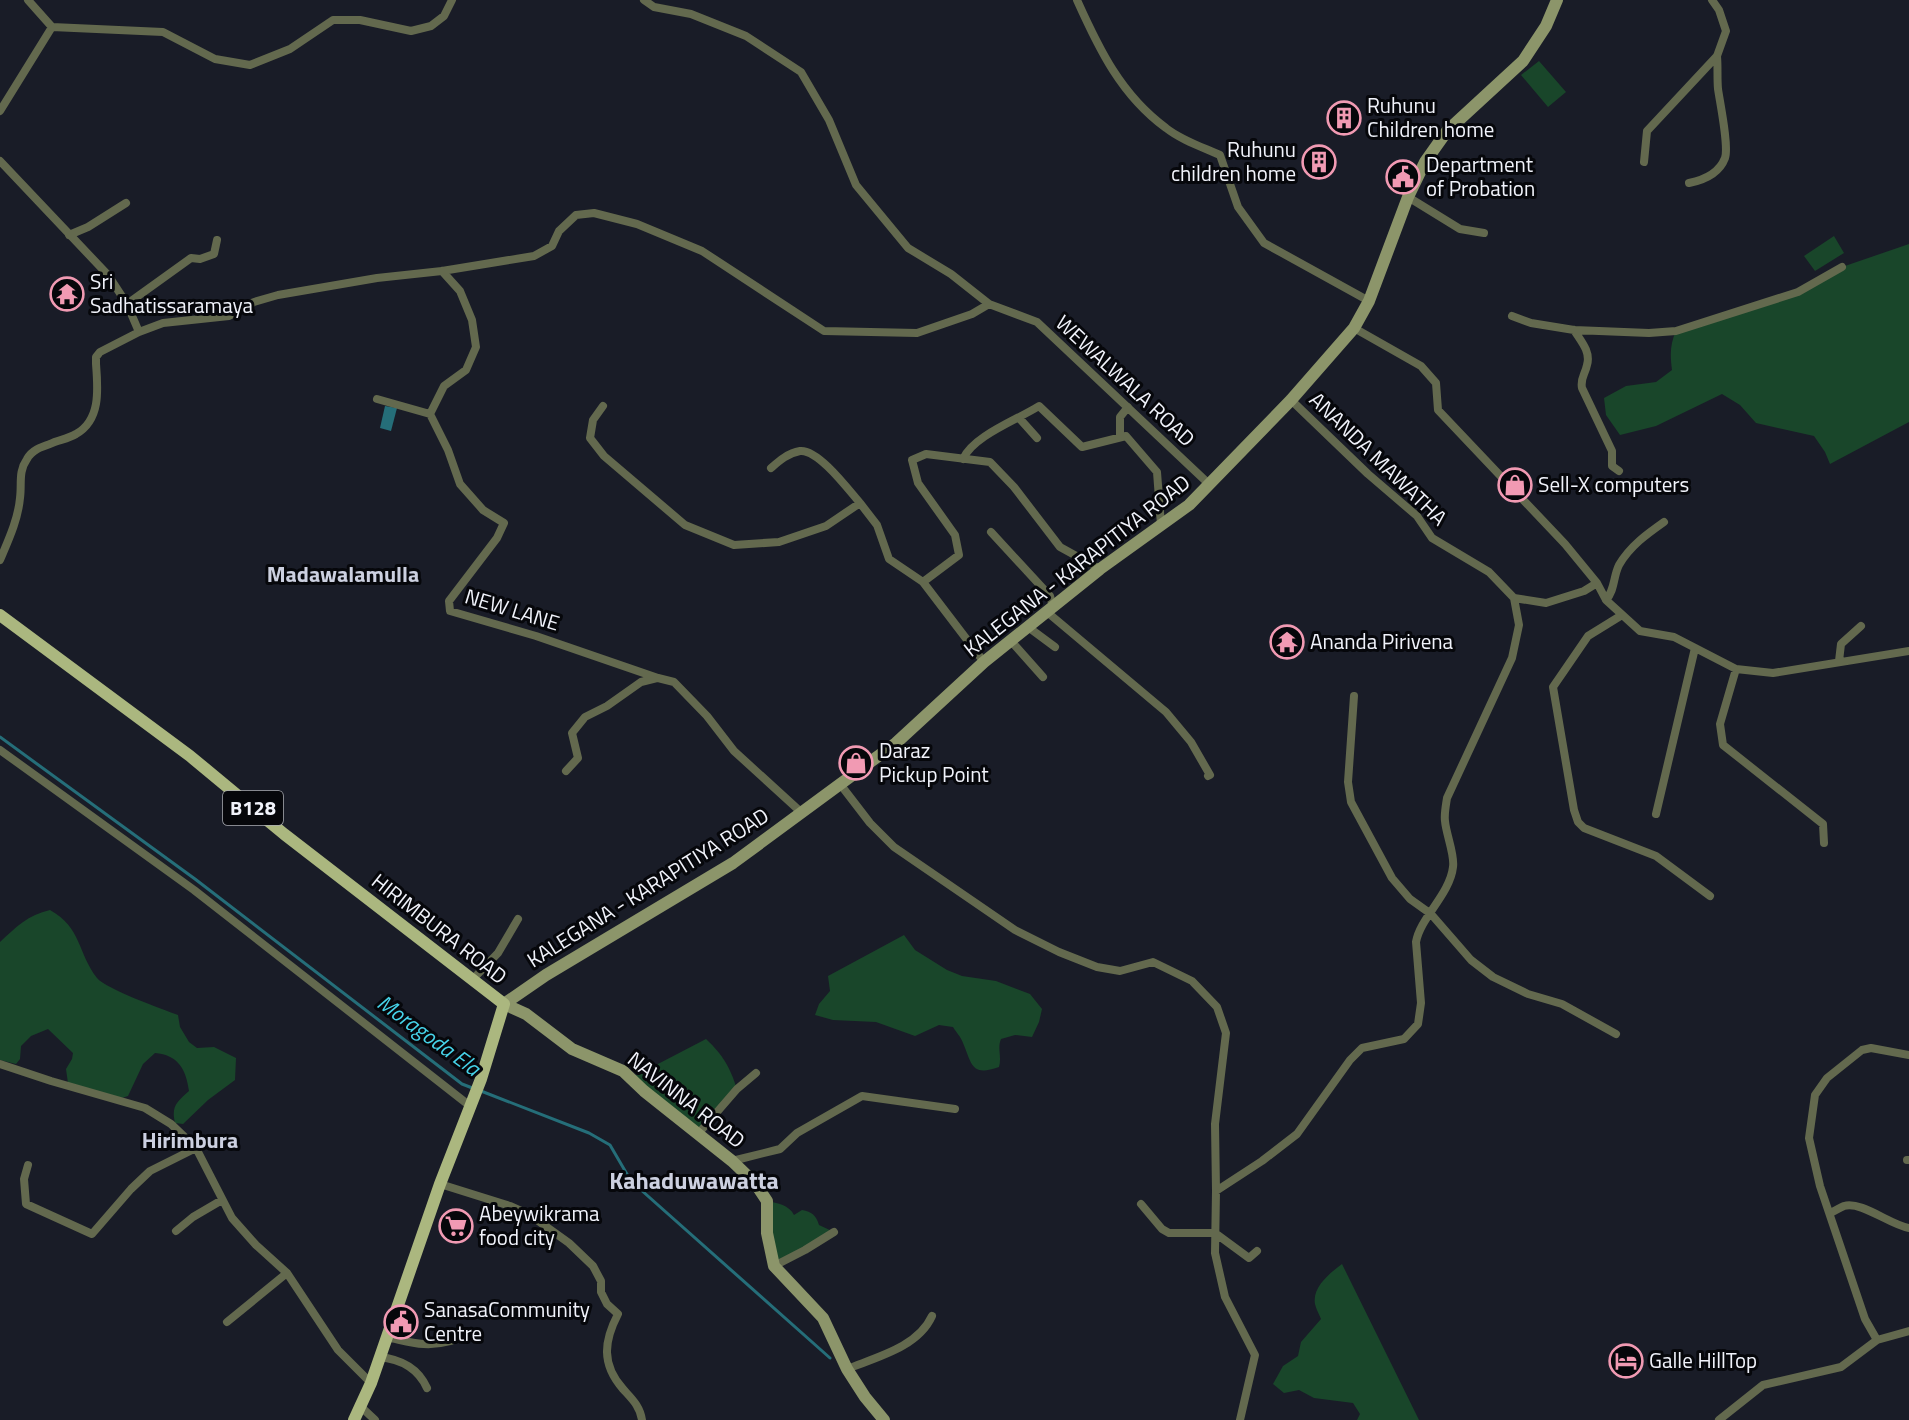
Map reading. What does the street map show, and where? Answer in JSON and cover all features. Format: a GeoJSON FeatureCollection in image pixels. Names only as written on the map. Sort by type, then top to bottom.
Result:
{"type":"FeatureCollection","features":[{"type":"Feature","properties":{"kind":"main road","name":"KALEGANA - KARAPITIYA ROAD"},"geometry":{"type":"LineString","coordinates":[[504,1004],[546,975],[733,863],[802,813],[896,743],[984,662],[1100,569],[1189,505],[1210,485],[1291,400],[1354,328],[1369,301],[1408,197],[1425,162],[1447,131],[1523,61],[1546,26],[1557,0]]}},
{"type":"Feature","properties":{"kind":"main road","name":"HIRIMBURA ROAD"},"geometry":{"type":"LineString","coordinates":[[0,615],[190,756],[284,834],[504,1004],[481,1079],[440,1184],[371,1383],[354,1420]]}},
{"type":"Feature","properties":{"kind":"main road","name":"NAVINNA ROAD"},"geometry":{"type":"LineString","coordinates":[[504,1004],[526,1014],[572,1049],[623,1071],[644,1091],[732,1161],[755,1183],[767,1201],[767,1233],[774,1266]]}},
{"type":"Feature","properties":{"kind":"main road"},"geometry":{"type":"LineString","coordinates":[[774,1266],[824,1318],[847,1369],[865,1397],[884,1420]]}},
{"type":"Feature","properties":{"kind":"street"},"geometry":{"type":"LineString","coordinates":[[28,0],[52,27],[163,32],[215,59],[250,64],[290,49],[333,20],[360,20],[411,31],[431,26],[444,16],[452,0]]}},
{"type":"Feature","properties":{"kind":"street","name":"WEWALWALA ROAD"},"geometry":{"type":"LineString","coordinates":[[644,0],[654,7],[691,14],[746,36],[801,72],[828,120],[856,185],[908,248],[951,274],[989,304],[1037,322],[1210,485]]}},
{"type":"Feature","properties":{"kind":"street"},"geometry":{"type":"LineString","coordinates":[[1077,0],[1100,51],[1130,97],[1167,129],[1220,155],[1238,207],[1264,243],[1369,301]]}},
{"type":"Feature","properties":{"kind":"street"},"geometry":{"type":"LineString","coordinates":[[1689,183],[1703,180],[1715,173],[1726,157],[1723,109],[1718,88],[1717,56],[1726,31],[1719,10],[1712,0]]}},
{"type":"Feature","properties":{"kind":"street"},"geometry":{"type":"LineString","coordinates":[[0,111],[52,27]]}},
{"type":"Feature","properties":{"kind":"street"},"geometry":{"type":"LineString","coordinates":[[1644,162],[1647,131],[1717,56]]}},
{"type":"Feature","properties":{"kind":"street"},"geometry":{"type":"LineString","coordinates":[[0,161],[108,275],[127,304],[139,332]]}},
{"type":"Feature","properties":{"kind":"street"},"geometry":{"type":"LineString","coordinates":[[1408,197],[1460,229],[1484,233]]}},
{"type":"Feature","properties":{"kind":"street"},"geometry":{"type":"LineString","coordinates":[[69,235],[88,227],[126,202]]}},
{"type":"Feature","properties":{"kind":"street"},"geometry":{"type":"LineString","coordinates":[[0,560],[14,524],[20,499],[20,472],[28,457],[36,450],[74,436],[91,420],[96,408],[96,357],[100,352],[139,332],[164,323],[229,316],[254,302],[278,295],[377,278],[442,272],[534,256],[552,246],[559,231],[576,215],[594,213],[637,224],[702,251],[824,331],[917,333],[972,314],[989,304]]}},
{"type":"Feature","properties":{"kind":"street"},"geometry":{"type":"LineString","coordinates":[[127,304],[191,258],[200,259],[214,254],[217,240]]}},
{"type":"Feature","properties":{"kind":"street"},"geometry":{"type":"LineString","coordinates":[[1512,316],[1531,323],[1574,330],[1649,333],[1676,331],[1798,292],[1842,267]]}},
{"type":"Feature","properties":{"kind":"street"},"geometry":{"type":"LineString","coordinates":[[377,399],[430,414],[444,386],[466,370],[476,347],[472,320],[460,291],[442,272]]}},
{"type":"Feature","properties":{"kind":"street"},"geometry":{"type":"LineString","coordinates":[[1354,328],[1421,366],[1436,383],[1438,410],[1565,544],[1597,583],[1606,600],[1640,631],[1674,637],[1737,669],[1773,673],[1909,651]]}},
{"type":"Feature","properties":{"kind":"street"},"geometry":{"type":"LineString","coordinates":[[1574,330],[1587,349],[1588,364],[1581,380],[1582,388],[1612,451],[1612,466],[1619,471]]}},
{"type":"Feature","properties":{"kind":"street","name":"ANANDA MAWATHA"},"geometry":{"type":"LineString","coordinates":[[1291,400],[1368,474],[1417,516],[1432,538],[1489,572],[1514,598]]}},
{"type":"Feature","properties":{"kind":"street"},"geometry":{"type":"LineString","coordinates":[[603,406],[593,420],[590,438],[604,456],[686,525],[734,545],[779,542],[826,526],[860,502]]}},
{"type":"Feature","properties":{"kind":"street"},"geometry":{"type":"LineString","coordinates":[[963,459],[967,450],[987,435],[1039,406],[1082,447],[1126,436],[1157,472],[1161,525]]}},
{"type":"Feature","properties":{"kind":"street"},"geometry":{"type":"LineString","coordinates":[[1120,437],[1120,417],[1128,407]]}},
{"type":"Feature","properties":{"kind":"street","name":"NEW LANE"},"geometry":{"type":"LineString","coordinates":[[430,414],[448,450],[460,484],[483,510],[504,523],[497,538],[449,602],[450,611],[536,636],[674,682],[707,716],[734,751],[802,813]]}},
{"type":"Feature","properties":{"kind":"street"},"geometry":{"type":"LineString","coordinates":[[1020,418],[1037,438]]}},
{"type":"Feature","properties":{"kind":"street"},"geometry":{"type":"LineString","coordinates":[[771,468],[783,458],[801,451],[816,455],[860,502],[877,525],[889,560],[923,582],[984,662]]}},
{"type":"Feature","properties":{"kind":"street"},"geometry":{"type":"LineString","coordinates":[[923,582],[959,555],[955,535],[918,483],[912,460],[926,454],[990,462],[1014,487],[1060,547],[1100,569]]}},
{"type":"Feature","properties":{"kind":"street"},"geometry":{"type":"LineString","coordinates":[[1606,600],[1612,593],[1619,566],[1640,539],[1664,522]]}},
{"type":"Feature","properties":{"kind":"street"},"geometry":{"type":"LineString","coordinates":[[991,532],[1050,596],[1050,609],[1166,712],[1191,742],[1210,775],[1208,776]]}},
{"type":"Feature","properties":{"kind":"street"},"geometry":{"type":"LineString","coordinates":[[1216,1191],[1262,1161],[1297,1134],[1350,1060],[1362,1048],[1404,1039],[1418,1024],[1421,1003],[1417,932],[1431,914],[1447,884],[1453,866],[1444,818],[1447,798],[1512,658],[1519,625],[1514,598],[1546,603],[1584,591],[1597,583]]}},
{"type":"Feature","properties":{"kind":"street"},"geometry":{"type":"LineString","coordinates":[[1622,615],[1588,636],[1553,687],[1574,810],[1578,822],[1584,828],[1656,855],[1710,896]]}},
{"type":"Feature","properties":{"kind":"street"},"geometry":{"type":"LineString","coordinates":[[1839,661],[1841,644],[1861,626]]}},
{"type":"Feature","properties":{"kind":"street"},"geometry":{"type":"LineString","coordinates":[[1028,627],[1055,647]]}},
{"type":"Feature","properties":{"kind":"street"},"geometry":{"type":"LineString","coordinates":[[1011,640],[1043,677]]}},
{"type":"Feature","properties":{"kind":"street"},"geometry":{"type":"LineString","coordinates":[[1656,814],[1695,648]]}},
{"type":"Feature","properties":{"kind":"street"},"geometry":{"type":"LineString","coordinates":[[1737,669],[1719,724],[1723,746],[1823,824],[1824,843]]}},
{"type":"Feature","properties":{"kind":"street"},"geometry":{"type":"LineString","coordinates":[[566,771],[578,758],[572,733],[585,717],[607,706],[640,682],[658,678]]}},
{"type":"Feature","properties":{"kind":"street"},"geometry":{"type":"LineString","coordinates":[[1354,696],[1348,782],[1351,802],[1392,878],[1410,899],[1431,914],[1471,960],[1493,976],[1528,994],[1562,1004],[1616,1034]]}},
{"type":"Feature","properties":{"kind":"street"},"geometry":{"type":"LineString","coordinates":[[0,750],[194,890],[472,1103]]}},
{"type":"Feature","properties":{"kind":"street"},"geometry":{"type":"LineString","coordinates":[[840,784],[870,823],[894,847],[1015,930],[1059,952],[1097,967],[1120,971],[1154,962],[1192,981],[1217,1007],[1226,1033],[1215,1124],[1215,1253],[1225,1297],[1255,1355],[1240,1420]]}},
{"type":"Feature","properties":{"kind":"street"},"geometry":{"type":"LineString","coordinates":[[473,979],[498,953],[518,919]]}},
{"type":"Feature","properties":{"kind":"street"},"geometry":{"type":"LineString","coordinates":[[1877,1340],[1865,1319],[1820,1186],[1809,1138],[1815,1095],[1827,1078],[1862,1050],[1871,1048],[1909,1055]]}},
{"type":"Feature","properties":{"kind":"street"},"geometry":{"type":"LineString","coordinates":[[0,1064],[145,1108],[171,1124],[196,1148],[232,1218],[256,1245],[287,1273],[338,1350],[371,1383]]}},
{"type":"Feature","properties":{"kind":"street"},"geometry":{"type":"LineString","coordinates":[[698,1134],[737,1089],[756,1073]]}},
{"type":"Feature","properties":{"kind":"street"},"geometry":{"type":"LineString","coordinates":[[732,1161],[780,1149],[797,1133],[862,1096],[955,1109]]}},
{"type":"Feature","properties":{"kind":"street"},"geometry":{"type":"LineString","coordinates":[[28,1165],[24,1179],[26,1203],[92,1234],[150,1171],[196,1148]]}},
{"type":"Feature","properties":{"kind":"street"},"geometry":{"type":"LineString","coordinates":[[440,1184],[530,1215],[569,1243],[593,1266],[601,1281],[601,1292],[607,1304],[618,1314],[612,1326],[606,1351],[611,1373],[641,1410],[642,1420]]}},
{"type":"Feature","properties":{"kind":"street"},"geometry":{"type":"LineString","coordinates":[[176,1231],[193,1217],[222,1200]]}},
{"type":"Feature","properties":{"kind":"street"},"geometry":{"type":"LineString","coordinates":[[1141,1203],[1162,1229],[1169,1233],[1215,1233],[1248,1258],[1257,1251]]}},
{"type":"Feature","properties":{"kind":"street"},"geometry":{"type":"LineString","coordinates":[[1830,1213],[1846,1205],[1859,1207],[1901,1227],[1909,1228]]}},
{"type":"Feature","properties":{"kind":"street"},"geometry":{"type":"LineString","coordinates":[[774,1266],[806,1250],[834,1232]]}},
{"type":"Feature","properties":{"kind":"street"},"geometry":{"type":"LineString","coordinates":[[227,1322],[287,1273]]}},
{"type":"Feature","properties":{"kind":"street"},"geometry":{"type":"LineString","coordinates":[[847,1369],[901,1347],[921,1334],[932,1316]]}},
{"type":"Feature","properties":{"kind":"street"},"geometry":{"type":"LineString","coordinates":[[1719,1420],[1763,1385],[1841,1367],[1877,1340],[1909,1331]]}},
{"type":"Feature","properties":{"kind":"street"},"geometry":{"type":"LineString","coordinates":[[386,1336],[416,1345],[439,1345],[451,1341]]}},
{"type":"Feature","properties":{"kind":"street"},"geometry":{"type":"LineString","coordinates":[[379,1357],[396,1359],[413,1369],[427,1388]]}},
{"type":"Feature","properties":{"kind":"street"},"geometry":{"type":"LineString","coordinates":[[359,1405],[375,1420]]}},
{"type":"Feature","properties":{"kind":"green space"},"geometry":{"type":"Polygon","coordinates":[[[1539,61],[1566,92],[1548,107],[1521,75],[1539,61]]]}},
{"type":"Feature","properties":{"kind":"green space"},"geometry":{"type":"Polygon","coordinates":[[[1834,236],[1844,253],[1815,271],[1804,256],[1834,236]]]}},
{"type":"Feature","properties":{"kind":"green space"},"geometry":{"type":"Polygon","coordinates":[[[1909,244],[1909,422],[1830,464],[1814,436],[1756,423],[1740,405],[1722,394],[1656,426],[1620,435],[1606,415],[1604,398],[1626,386],[1656,382],[1672,370],[1671,350],[1676,331],[1798,292],[1842,267],[1909,244]]]}},
{"type":"Feature","properties":{"kind":"green space"},"geometry":{"type":"Polygon","coordinates":[[[50,910],[60,917],[74,933],[91,968],[102,983],[178,1015],[180,1027],[189,1042],[197,1048],[214,1047],[236,1058],[235,1080],[208,1100],[183,1124],[175,1123],[174,1112],[178,1101],[189,1091],[186,1076],[180,1064],[163,1054],[155,1053],[143,1064],[128,1096],[122,1098],[68,1083],[66,1069],[73,1053],[48,1029],[31,1036],[21,1046],[20,1059],[16,1064],[0,1060],[0,942],[29,918],[50,910]]]}},
{"type":"Feature","properties":{"kind":"green space"},"geometry":{"type":"Polygon","coordinates":[[[904,935],[915,950],[947,970],[962,976],[996,981],[1030,994],[1042,1009],[1032,1037],[1015,1035],[1001,1039],[999,1067],[983,1070],[974,1067],[953,1027],[939,1025],[915,1036],[876,1022],[833,1020],[815,1015],[819,1004],[830,991],[828,976],[904,935]]]}},
{"type":"Feature","properties":{"kind":"green space"},"geometry":{"type":"Polygon","coordinates":[[[706,1039],[725,1062],[737,1089],[699,1134],[631,1078],[706,1039]]]}},
{"type":"Feature","properties":{"kind":"green space"},"geometry":{"type":"Polygon","coordinates":[[[767,1201],[786,1207],[794,1215],[802,1210],[813,1214],[819,1225],[834,1232],[774,1266],[767,1201]]]}},
{"type":"Feature","properties":{"kind":"green space"},"geometry":{"type":"Polygon","coordinates":[[[1342,1264],[1419,1420],[1357,1420],[1360,1414],[1353,1403],[1314,1398],[1299,1390],[1284,1393],[1273,1384],[1283,1366],[1298,1356],[1301,1342],[1321,1319],[1315,1304],[1316,1292],[1323,1281],[1342,1264]]]}},
{"type":"Feature","properties":{"kind":"water"},"geometry":{"type":"Polygon","coordinates":[[[385,406],[397,408],[391,431],[380,428],[385,406]]]}},
{"type":"Feature","properties":{"kind":"waterway","name":"Moragoda Ela"},"geometry":{"type":"LineString","coordinates":[[0,737],[195,879],[462,1084],[475,1089]]}},
{"type":"Feature","properties":{"kind":"waterway","name":"Moragoda Ela"},"geometry":{"type":"LineString","coordinates":[[481,1091],[589,1133],[610,1145],[631,1181],[830,1358]]}},
{"type":"Feature","properties":{"kind":"place","name":"Ruhunu Children home"},"geometry":{"type":"Point","coordinates":[1344,118]}},
{"type":"Feature","properties":{"kind":"place","name":"Ruhunu children home"},"geometry":{"type":"Point","coordinates":[1319,162]}},
{"type":"Feature","properties":{"kind":"place","name":"Department of Probation"},"geometry":{"type":"Point","coordinates":[1403,177]}},
{"type":"Feature","properties":{"kind":"place","name":"Sri Sadhatissaramaya"},"geometry":{"type":"Point","coordinates":[67,294]}},
{"type":"Feature","properties":{"kind":"place","name":"Sell-X computers"},"geometry":{"type":"Point","coordinates":[1515,485]}},
{"type":"Feature","properties":{"kind":"place","name":"Ananda Pirivena"},"geometry":{"type":"Point","coordinates":[1287,642]}},
{"type":"Feature","properties":{"kind":"place","name":"Daraz Pickup Point"},"geometry":{"type":"Point","coordinates":[856,763]}},
{"type":"Feature","properties":{"kind":"place","name":"Abeywikrama food city"},"geometry":{"type":"Point","coordinates":[456,1226]}},
{"type":"Feature","properties":{"kind":"place","name":"SanasaCommunity Centre"},"geometry":{"type":"Point","coordinates":[401,1322]}},
{"type":"Feature","properties":{"kind":"place","name":"Galle HillTop"},"geometry":{"type":"Point","coordinates":[1626,1361]}},
{"type":"Feature","properties":{"kind":"district","name":"Madawalamulla"},"geometry":{"type":"Point","coordinates":[343,574]}},
{"type":"Feature","properties":{"kind":"district","name":"Hirimbura"},"geometry":{"type":"Point","coordinates":[190,1140]}},
{"type":"Feature","properties":{"kind":"district","name":"Kahaduwawatta"},"geometry":{"type":"Point","coordinates":[694,1181]}}]}
